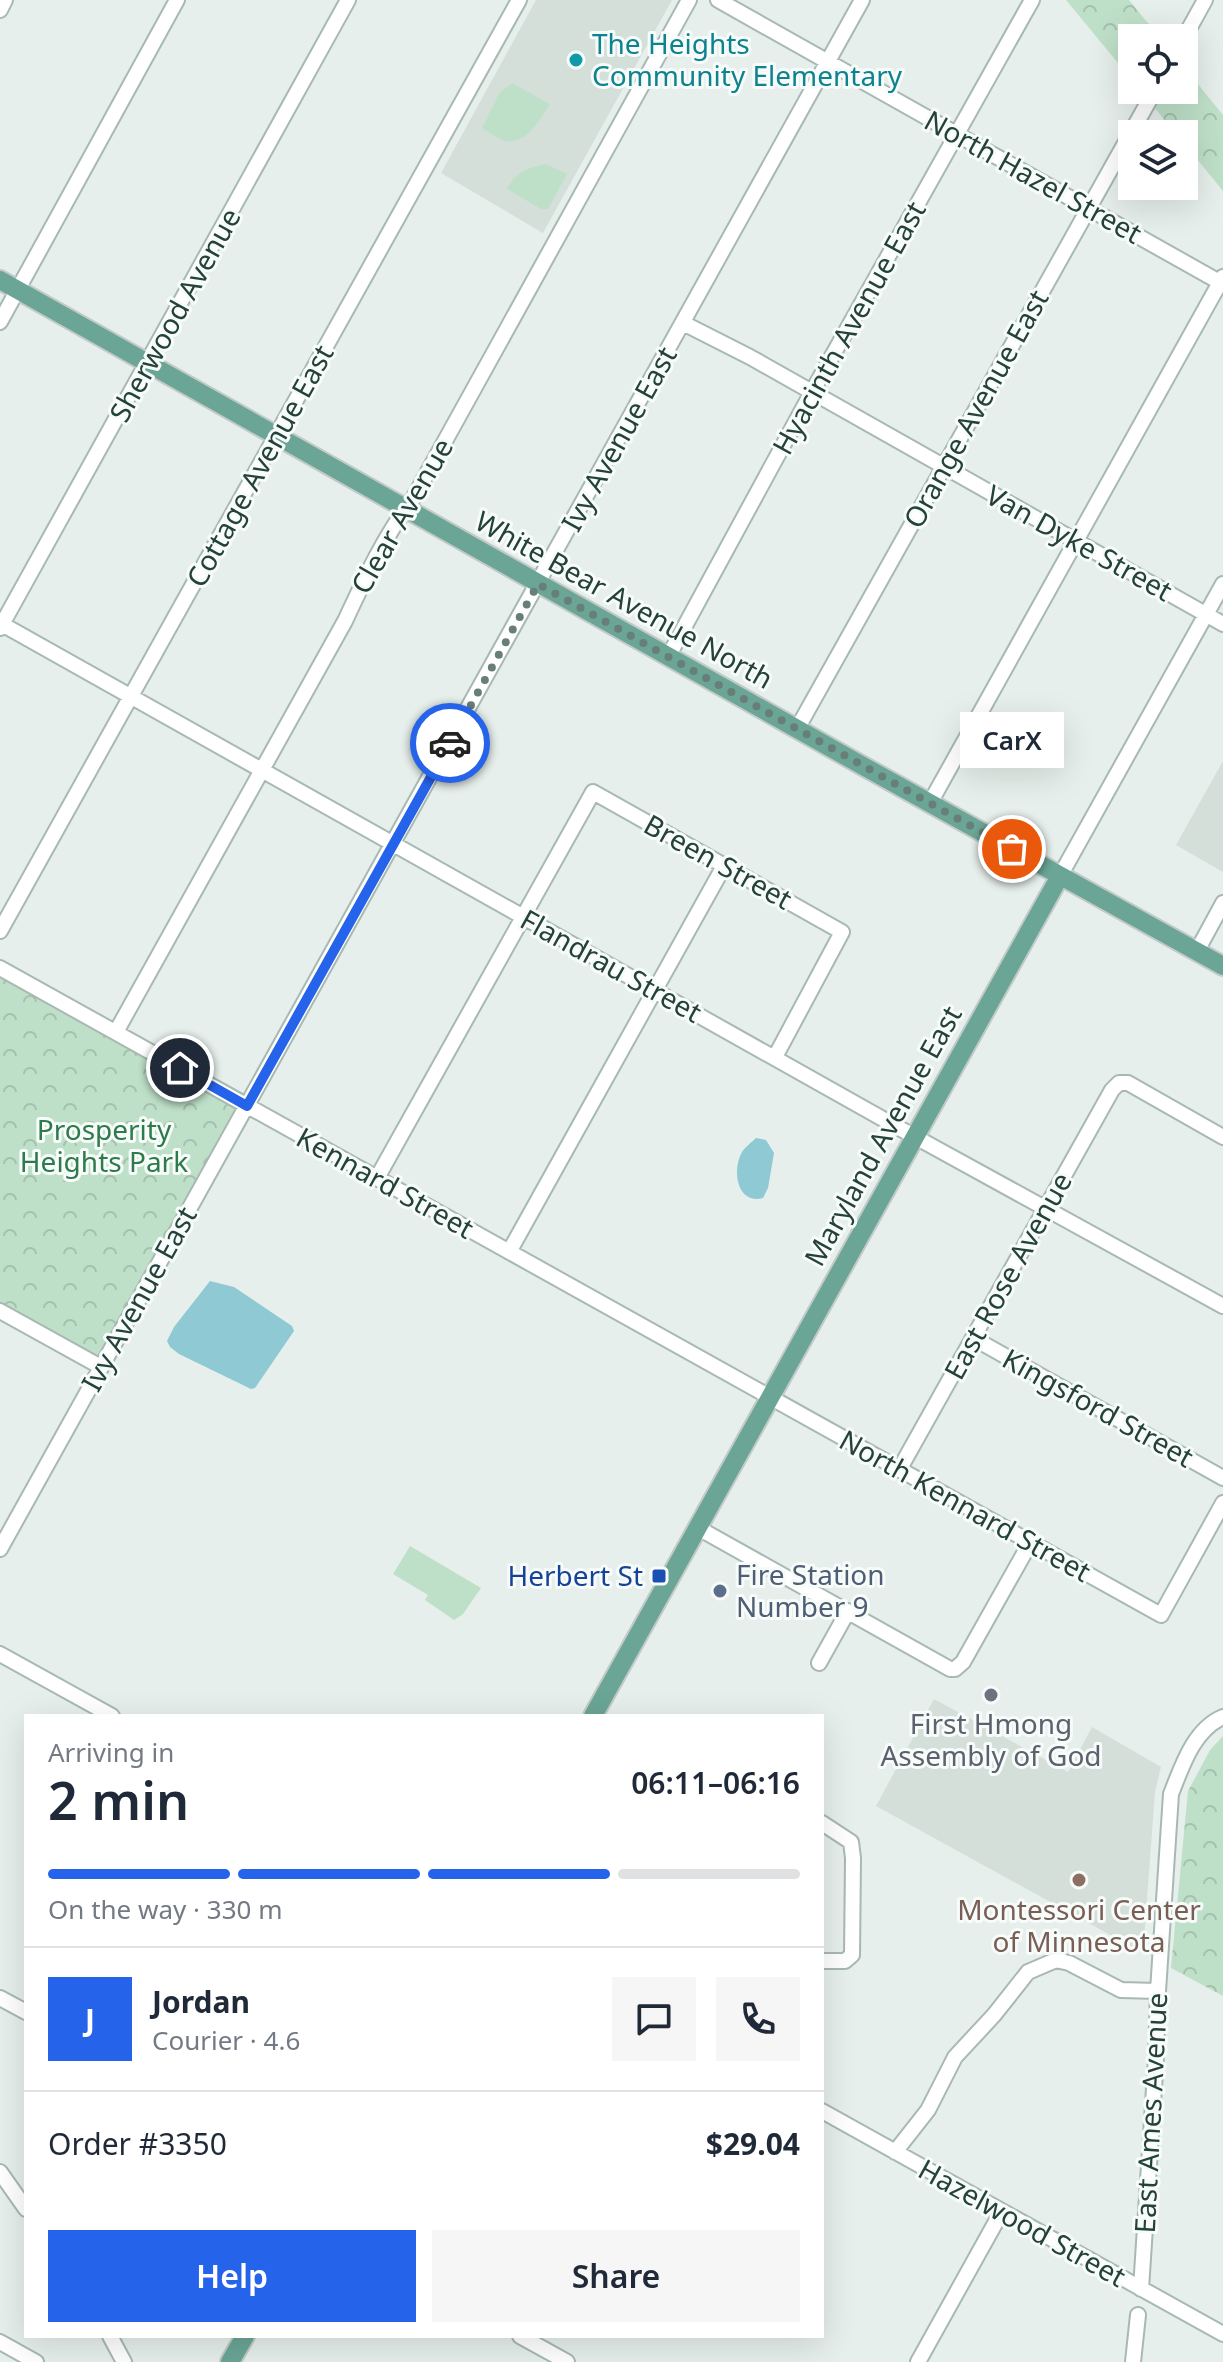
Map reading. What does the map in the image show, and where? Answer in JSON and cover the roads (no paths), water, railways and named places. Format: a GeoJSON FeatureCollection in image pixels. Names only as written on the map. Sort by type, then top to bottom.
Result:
{"type":"FeatureCollection","features":[{"type":"Feature","properties":{"kind":"main road","name":"White Bear Avenue North"},"geometry":{"type":"LineString","coordinates":[[0,280],[1223,966]]}},
{"type":"Feature","properties":{"kind":"main road","name":"Maryland Avenue East"},"geometry":{"type":"LineString","coordinates":[[594,1714],[1060,876]]}},
{"type":"Feature","properties":{"kind":"main road"},"geometry":{"type":"LineString","coordinates":[[230,2362],[244,2338]]}},
{"type":"Feature","properties":{"kind":"street"},"geometry":{"type":"LineString","coordinates":[[0,10],[5,0]]}},
{"type":"Feature","properties":{"kind":"street"},"geometry":{"type":"LineString","coordinates":[[0,322],[177,0]]}},
{"type":"Feature","properties":{"kind":"street","name":"Sherwood Avenue"},"geometry":{"type":"LineString","coordinates":[[1,625],[348,0]]}},
{"type":"Feature","properties":{"kind":"street","name":"Cottage Avenue East"},"geometry":{"type":"LineString","coordinates":[[0,931],[519,0]]}},
{"type":"Feature","properties":{"kind":"street","name":"Clear Avenue"},"geometry":{"type":"LineString","coordinates":[[116,1032],[345,621],[368,571],[415,496],[689,0]]}},
{"type":"Feature","properties":{"kind":"street","name":"North Hazel Street"},"geometry":{"type":"LineString","coordinates":[[718,0],[1222,281]]}},
{"type":"Feature","properties":{"kind":"street","name":"Ivy Avenue East"},"geometry":{"type":"LineString","coordinates":[[0,1549],[862,0]]}},
{"type":"Feature","properties":{"kind":"street","name":"Hyacinth Avenue East"},"geometry":{"type":"LineString","coordinates":[[668,657],[812,392],[1032,0]]}},
{"type":"Feature","properties":{"kind":"street"},"geometry":{"type":"LineString","coordinates":[[1192,24],[1205,0]]}},
{"type":"Feature","properties":{"kind":"street","name":"Orange Avenue East"},"geometry":{"type":"LineString","coordinates":[[797,729],[1147,104]]}},
{"type":"Feature","properties":{"kind":"street"},"geometry":{"type":"LineString","coordinates":[[930,803],[1222,281]]}},
{"type":"Feature","properties":{"kind":"street","name":"Van Dyke Street"},"geometry":{"type":"LineString","coordinates":[[683,323],[812,392],[1223,624]]}},
{"type":"Feature","properties":{"kind":"street","name":"Maryland Avenue East"},"geometry":{"type":"LineString","coordinates":[[1060,876],[1223,584]]}},
{"type":"Feature","properties":{"kind":"street","name":"Flandrau Street"},"geometry":{"type":"LineString","coordinates":[[1,625],[1223,1306]]}},
{"type":"Feature","properties":{"kind":"street","name":"Breen Street"},"geometry":{"type":"LineString","coordinates":[[524,917],[593,792],[842,932],[775,1057]]}},
{"type":"Feature","properties":{"kind":"street"},"geometry":{"type":"LineString","coordinates":[[509,1252],[724,866]]}},
{"type":"Feature","properties":{"kind":"street"},"geometry":{"type":"LineString","coordinates":[[1197,951],[1223,903]]}},
{"type":"Feature","properties":{"kind":"street"},"geometry":{"type":"LineString","coordinates":[[377,1178],[524,917]]}},
{"type":"Feature","properties":{"kind":"street","name":"Kennard Street"},"geometry":{"type":"LineString","coordinates":[[0,968],[770,1398]]}},
{"type":"Feature","properties":{"kind":"street","name":"East Rose Avenue"},"geometry":{"type":"LineString","coordinates":[[899,1470],[1112,1090],[1119,1083],[1128,1083],[1223,1137]]}},
{"type":"Feature","properties":{"kind":"street"},"geometry":{"type":"LineString","coordinates":[[0,1311],[101,1367]]}},
{"type":"Feature","properties":{"kind":"street","name":"Kingsford Street"},"geometry":{"type":"LineString","coordinates":[[973,1338],[1223,1478]]}},
{"type":"Feature","properties":{"kind":"street","name":"North Kennard Street"},"geometry":{"type":"LineString","coordinates":[[770,1398],[1161,1615],[1223,1503]]}},
{"type":"Feature","properties":{"kind":"street"},"geometry":{"type":"LineString","coordinates":[[698,1528],[943,1666],[955,1669],[963,1662],[1030,1543]]}},
{"type":"Feature","properties":{"kind":"street"},"geometry":{"type":"LineString","coordinates":[[819,1663],[848,1611]]}},
{"type":"Feature","properties":{"kind":"street"},"geometry":{"type":"LineString","coordinates":[[0,1654],[108,1714]]}},
{"type":"Feature","properties":{"kind":"street","name":"East Ames Avenue"},"geometry":{"type":"LineString","coordinates":[[1141,2289],[1171,1794],[1197,1738],[1214,1720],[1223,1717]]}},
{"type":"Feature","properties":{"kind":"street"},"geometry":{"type":"LineString","coordinates":[[824,1824],[851,1842],[853,1858],[852,1955],[845,1961],[824,1961]]}},
{"type":"Feature","properties":{"kind":"street"},"geometry":{"type":"LineString","coordinates":[[895,2152],[928,2110],[955,2057],[1028,1972],[1056,1960],[1069,1963],[1121,1990],[1158,1991]]}},
{"type":"Feature","properties":{"kind":"street"},"geometry":{"type":"LineString","coordinates":[[0,1998],[24,2011]]}},
{"type":"Feature","properties":{"kind":"street","name":"Hazelwood Street"},"geometry":{"type":"LineString","coordinates":[[824,2112],[1223,2334]]}},
{"type":"Feature","properties":{"kind":"street"},"geometry":{"type":"LineString","coordinates":[[0,2172],[24,2206]]}},
{"type":"Feature","properties":{"kind":"street"},"geometry":{"type":"LineString","coordinates":[[918,2362],[1002,2211]]}},
{"type":"Feature","properties":{"kind":"street"},"geometry":{"type":"LineString","coordinates":[[1133,2362],[1138,2315]]}},
{"type":"Feature","properties":{"kind":"street"},"geometry":{"type":"LineString","coordinates":[[111,2338],[124,2362]]}},
{"type":"Feature","properties":{"kind":"street"},"geometry":{"type":"LineString","coordinates":[[524,2338],[567,2362]]}},
{"type":"Feature","properties":{"kind":"street"},"geometry":{"type":"LineString","coordinates":[[0,2342],[36,2362]]}},
{"type":"Feature","properties":{"kind":"water"},"geometry":{"type":"Polygon","coordinates":[[[756,1138],[766,1140],[774,1153],[768,1188],[763,1198],[754,1199],[742,1191],[737,1167],[742,1152],[756,1138]]]}},
{"type":"Feature","properties":{"kind":"water"},"geometry":{"type":"Polygon","coordinates":[[[210,1281],[234,1287],[292,1326],[294,1331],[255,1388],[251,1389],[179,1354],[167,1341],[174,1327],[210,1281]]]}},
{"type":"Feature","properties":{"kind":"place","name":"The Heights Community Elementary"},"geometry":{"type":"Point","coordinates":[576,60]}},
{"type":"Feature","properties":{"kind":"place","name":"CarX"},"geometry":{"type":"Point","coordinates":[1012,849]}},
{"type":"Feature","properties":{"kind":"place","name":"Herbert St"},"geometry":{"type":"Point","coordinates":[659,1576]}},
{"type":"Feature","properties":{"kind":"place","name":"Fire Station Number 9"},"geometry":{"type":"Point","coordinates":[720,1591]}},
{"type":"Feature","properties":{"kind":"place","name":"First Hmong Assembly of God"},"geometry":{"type":"Point","coordinates":[991,1695]}},
{"type":"Feature","properties":{"kind":"place","name":"Montessori Center of Minnesota"},"geometry":{"type":"Point","coordinates":[1079,1880]}},
{"type":"Feature","properties":{"kind":"park label","name":"Prosperity Heights Park"},"geometry":{"type":"Point","coordinates":[104,1146]}}]}
